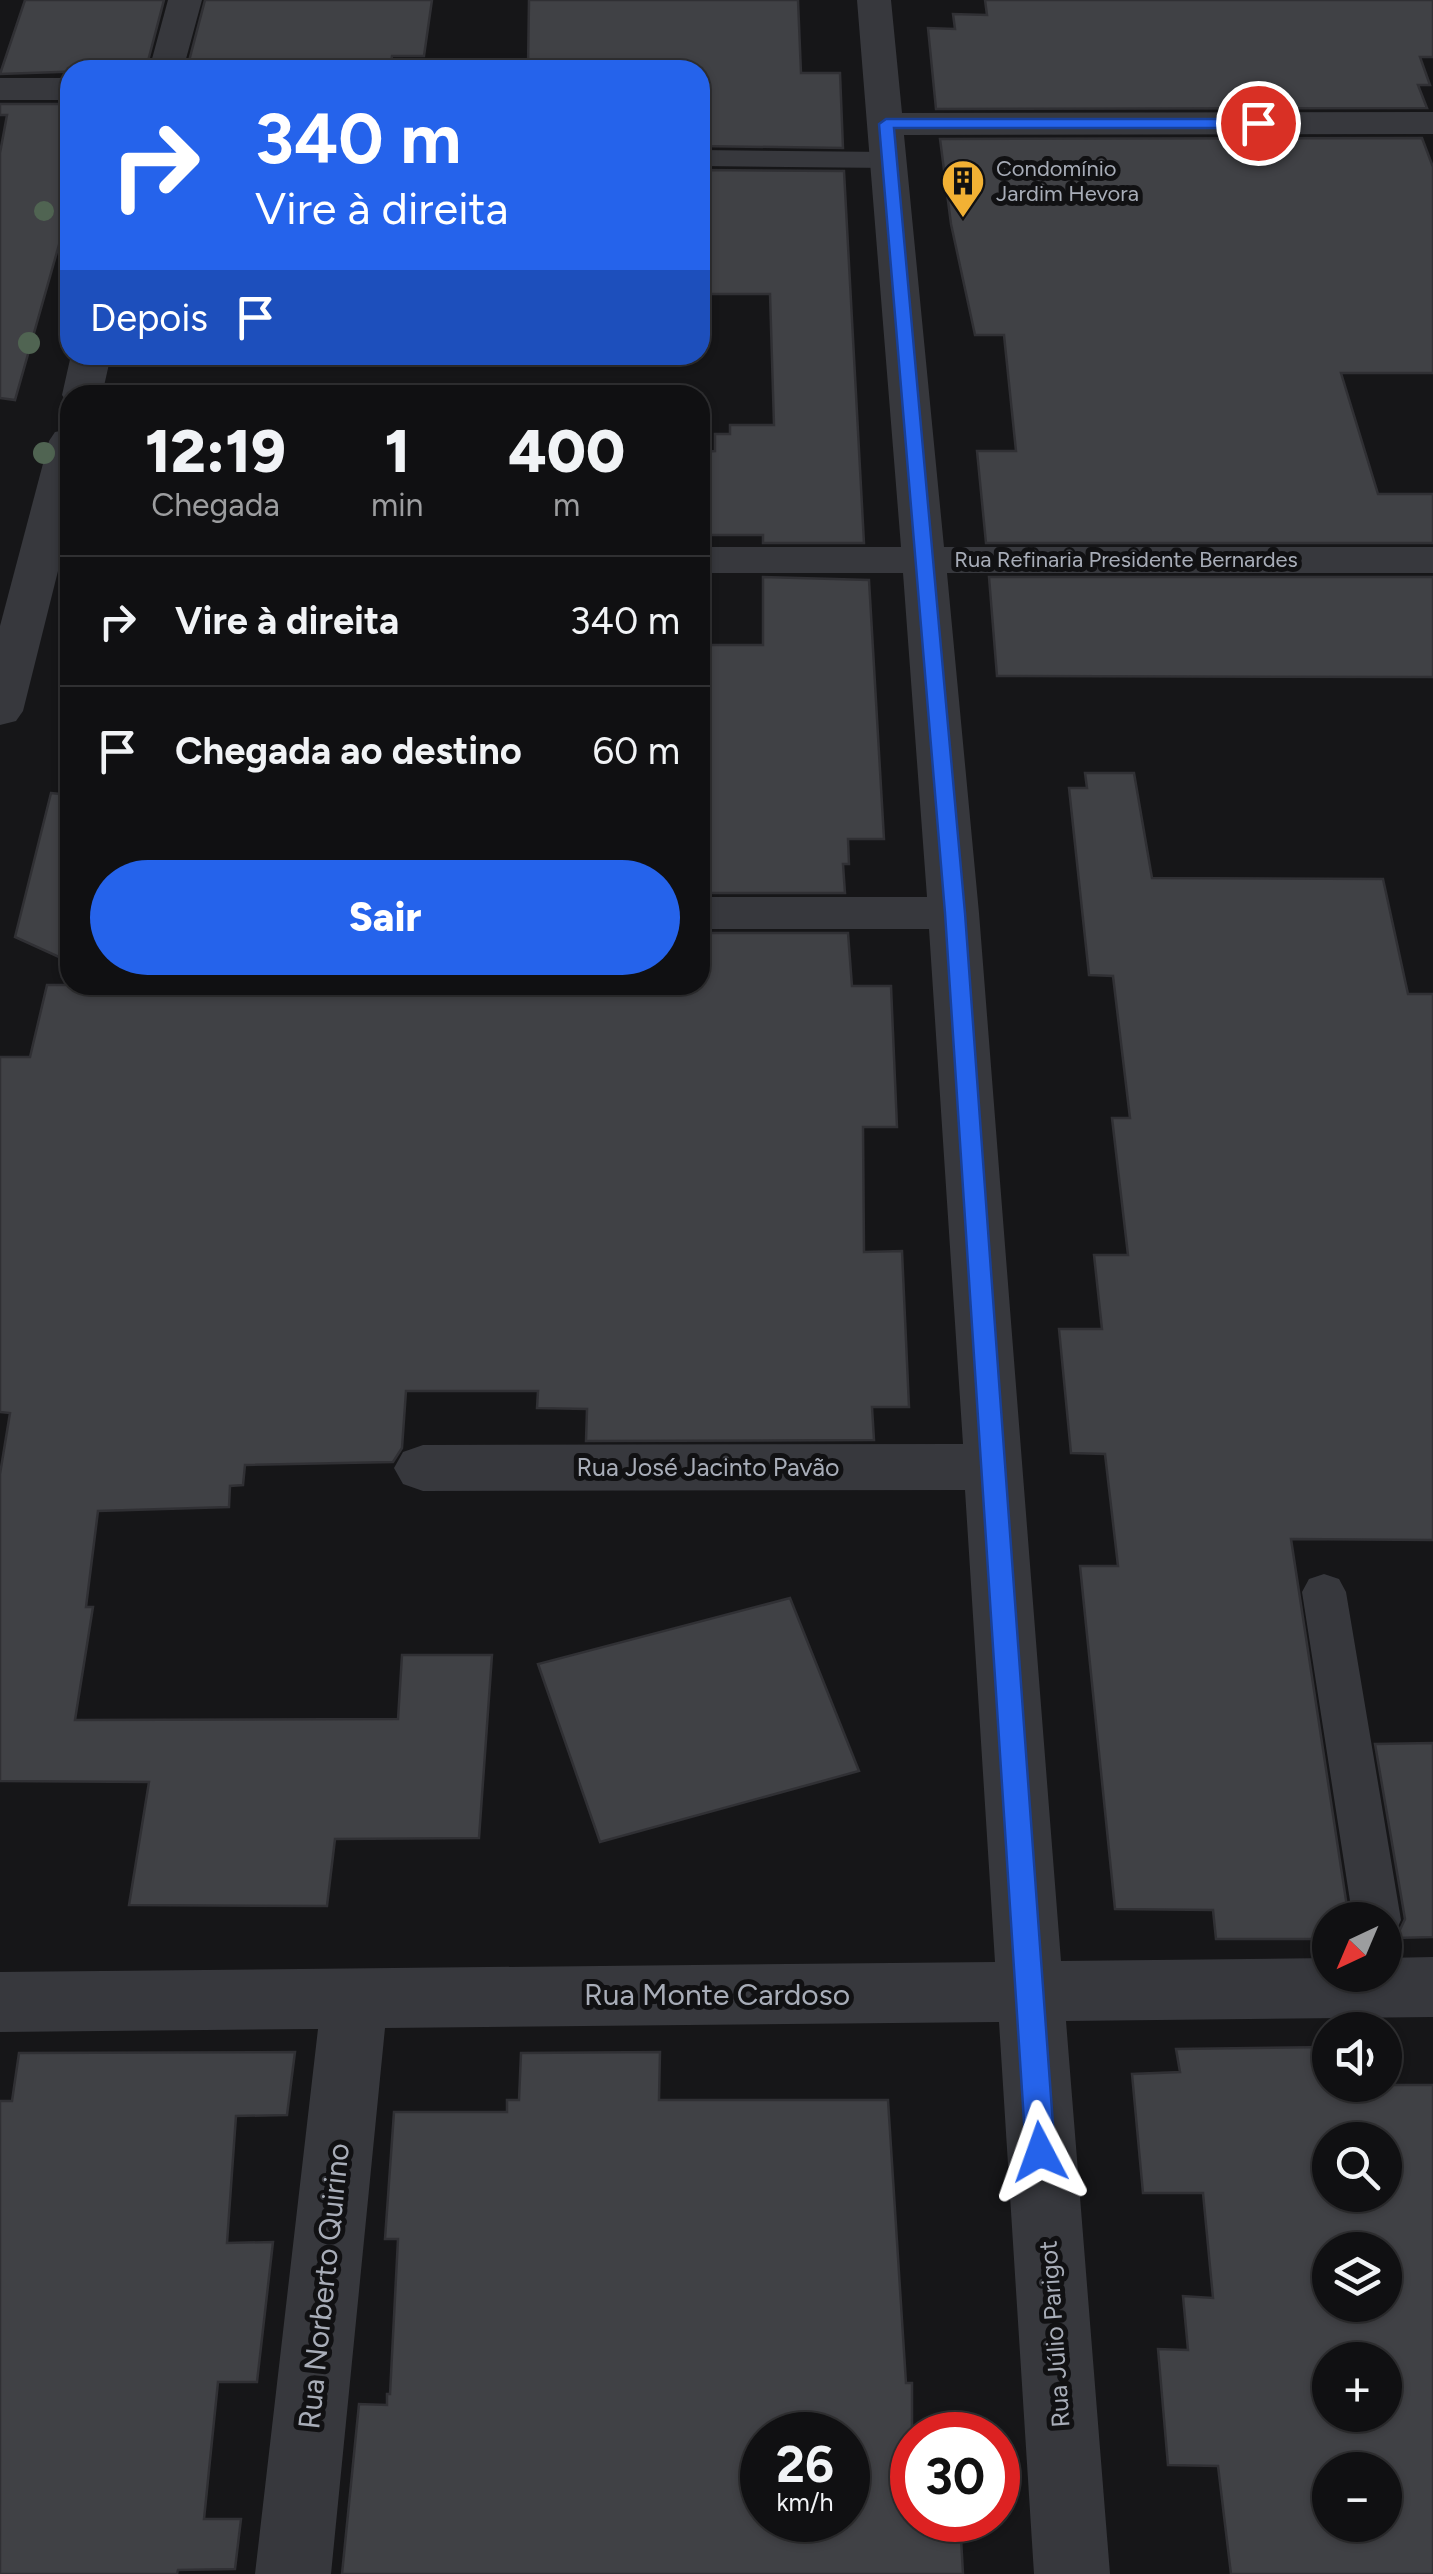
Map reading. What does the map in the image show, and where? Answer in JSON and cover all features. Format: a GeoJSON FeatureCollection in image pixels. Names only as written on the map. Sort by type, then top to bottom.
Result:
{"type":"FeatureCollection","features":[{"type":"Feature","properties":{"kind":"street"},"geometry":{"type":"LineString","coordinates":[[169,60],[185,0]]}},
{"type":"Feature","properties":{"kind":"street","name":"Rua Júlio Parigot"},"geometry":{"type":"LineString","coordinates":[[874,0],[955,913],[1072,2574]]}},
{"type":"Feature","properties":{"kind":"street"},"geometry":{"type":"LineString","coordinates":[[0,89],[60,90]]}},
{"type":"Feature","properties":{"kind":"street"},"geometry":{"type":"LineString","coordinates":[[888,142],[1433,123]]}},
{"type":"Feature","properties":{"kind":"street"},"geometry":{"type":"LineString","coordinates":[[0,711],[60,477]]}},
{"type":"Feature","properties":{"kind":"street","name":"Rua Refinaria Presidente Bernardes"},"geometry":{"type":"LineString","coordinates":[[710,560],[1433,560]]}},
{"type":"Feature","properties":{"kind":"street"},"geometry":{"type":"LineString","coordinates":[[710,912],[955,913]]}},
{"type":"Feature","properties":{"kind":"street","name":"Rua José Jacinto Pavão"},"geometry":{"type":"LineString","coordinates":[[424,1468],[992,1466]]}},
{"type":"Feature","properties":{"kind":"street","name":"Rua Monte Cardoso"},"geometry":{"type":"LineString","coordinates":[[0,2002],[1028,1992],[1312,1983]]}},
{"type":"Feature","properties":{"kind":"street","name":"Rua Norberto Quirino"},"geometry":{"type":"LineString","coordinates":[[293,2574],[356,1999]]}},
{"type":"Feature","properties":{"kind":"lane"},"geometry":{"type":"LineString","coordinates":[[710,157],[888,142]]}},
{"type":"Feature","properties":{"kind":"lane"},"geometry":{"type":"LineString","coordinates":[[1324,1592],[1374,1902]]}},
{"type":"Feature","properties":{"kind":"building"},"geometry":{"type":"Polygon","coordinates":[[[25,0],[164,0],[148,60],[60,60],[60,72],[0,74],[25,0]]]}},
{"type":"Feature","properties":{"kind":"building"},"geometry":{"type":"Polygon","coordinates":[[[205,0],[432,0],[424,56],[392,56],[391,60],[189,60],[205,0]]]}},
{"type":"Feature","properties":{"kind":"building"},"geometry":{"type":"Polygon","coordinates":[[[529,0],[798,0],[801,73],[840,73],[843,148],[710,146],[710,60],[528,60],[529,0]]]}},
{"type":"Feature","properties":{"kind":"building"},"geometry":{"type":"Polygon","coordinates":[[[985,0],[1433,0],[1433,57],[1420,57],[1430,85],[1418,85],[1427,108],[936,109],[928,28],[955,29],[953,14],[987,15],[985,0]]]}},
{"type":"Feature","properties":{"kind":"building"},"geometry":{"type":"Polygon","coordinates":[[[0,104],[60,104],[60,241],[15,400],[0,398],[0,153],[7,115],[0,115],[0,104]]]}},
{"type":"Feature","properties":{"kind":"building"},"geometry":{"type":"Polygon","coordinates":[[[1422,138],[1433,167],[1433,373],[1341,373],[1378,494],[1433,494],[1433,543],[986,543],[977,451],[1016,451],[1004,335],[975,335],[951,224],[940,139],[1422,138]]]}},
{"type":"Feature","properties":{"kind":"building"},"geometry":{"type":"Polygon","coordinates":[[[710,170],[844,171],[864,543],[763,543],[763,535],[710,535],[710,451],[715,451],[715,434],[730,434],[730,425],[774,425],[770,294],[710,294],[710,170]]]}},
{"type":"Feature","properties":{"kind":"building"},"geometry":{"type":"Polygon","coordinates":[[[763,577],[869,580],[884,839],[848,839],[849,864],[843,864],[845,893],[710,893],[710,645],[763,645],[763,577]]]}},
{"type":"Feature","properties":{"kind":"building"},"geometry":{"type":"Polygon","coordinates":[[[989,577],[1433,577],[1433,677],[997,676],[989,577]]]}},
{"type":"Feature","properties":{"kind":"building"},"geometry":{"type":"Polygon","coordinates":[[[1085,773],[1134,773],[1152,878],[1383,879],[1408,994],[1433,994],[1433,1540],[1291,1539],[1346,1902],[1312,1902],[1312,1939],[1216,1939],[1213,1910],[1115,1909],[1080,1566],[1118,1566],[1105,1454],[1071,1453],[1059,1329],[1102,1329],[1094,1255],[1128,1255],[1112,1118],[1130,1118],[1113,976],[1089,975],[1069,788],[1087,788],[1085,773]]]}},
{"type":"Feature","properties":{"kind":"building"},"geometry":{"type":"Polygon","coordinates":[[[51,793],[60,794],[60,957],[15,937],[51,793]]]}},
{"type":"Feature","properties":{"kind":"building"},"geometry":{"type":"Polygon","coordinates":[[[710,933],[848,933],[852,986],[891,986],[897,1127],[863,1127],[864,1252],[902,1251],[909,1407],[872,1407],[874,1440],[586,1441],[587,1409],[537,1408],[538,1391],[406,1391],[402,1448],[393,1462],[245,1465],[243,1485],[230,1486],[229,1507],[98,1511],[86,1607],[93,1607],[75,1720],[398,1719],[402,1655],[492,1655],[479,1838],[335,1839],[327,1906],[129,1905],[149,1782],[0,1781],[0,1474],[10,1413],[0,1412],[0,1057],[30,1057],[47,985],[60,985],[60,995],[710,995],[710,933]]]}},
{"type":"Feature","properties":{"kind":"building"},"geometry":{"type":"Polygon","coordinates":[[[790,1598],[859,1771],[600,1842],[538,1664],[790,1598]]]}},
{"type":"Feature","properties":{"kind":"building"},"geometry":{"type":"Polygon","coordinates":[[[1433,1743],[1433,1937],[1402,1938],[1405,1919],[1375,1744],[1433,1743]]]}},
{"type":"Feature","properties":{"kind":"building"},"geometry":{"type":"Polygon","coordinates":[[[1312,2047],[1312,2102],[1402,2102],[1402,2085],[1433,2085],[1433,2574],[1231,2574],[1218,2466],[1168,2465],[1158,2349],[1188,2350],[1183,2296],[1213,2298],[1203,2193],[1143,2193],[1132,2074],[1180,2072],[1176,2049],[1312,2047]]]}},
{"type":"Feature","properties":{"kind":"building"},"geometry":{"type":"Polygon","coordinates":[[[295,2052],[287,2115],[236,2116],[227,2243],[273,2242],[257,2382],[218,2382],[204,2519],[241,2519],[235,2569],[178,2570],[177,2574],[0,2574],[0,2101],[12,2101],[19,2053],[295,2052]]]}},
{"type":"Feature","properties":{"kind":"building"},"geometry":{"type":"Polygon","coordinates":[[[660,2052],[659,2100],[888,2100],[906,2383],[912,2383],[912,2412],[890,2412],[890,2542],[961,2542],[963,2574],[342,2574],[359,2404],[387,2405],[390,2394],[398,2239],[385,2239],[394,2112],[507,2112],[507,2100],[519,2100],[521,2053],[660,2052]]]}},
{"type":"Feature","properties":{"kind":"place","name":"Condomínio Jardim Hevora"},"geometry":{"type":"Point","coordinates":[963,219]}},
{"type":"Feature","properties":{"kind":"route"},"geometry":{"type":"LineString","coordinates":[[1040,2152],[955,913],[886,124],[1258,123]]}}]}
